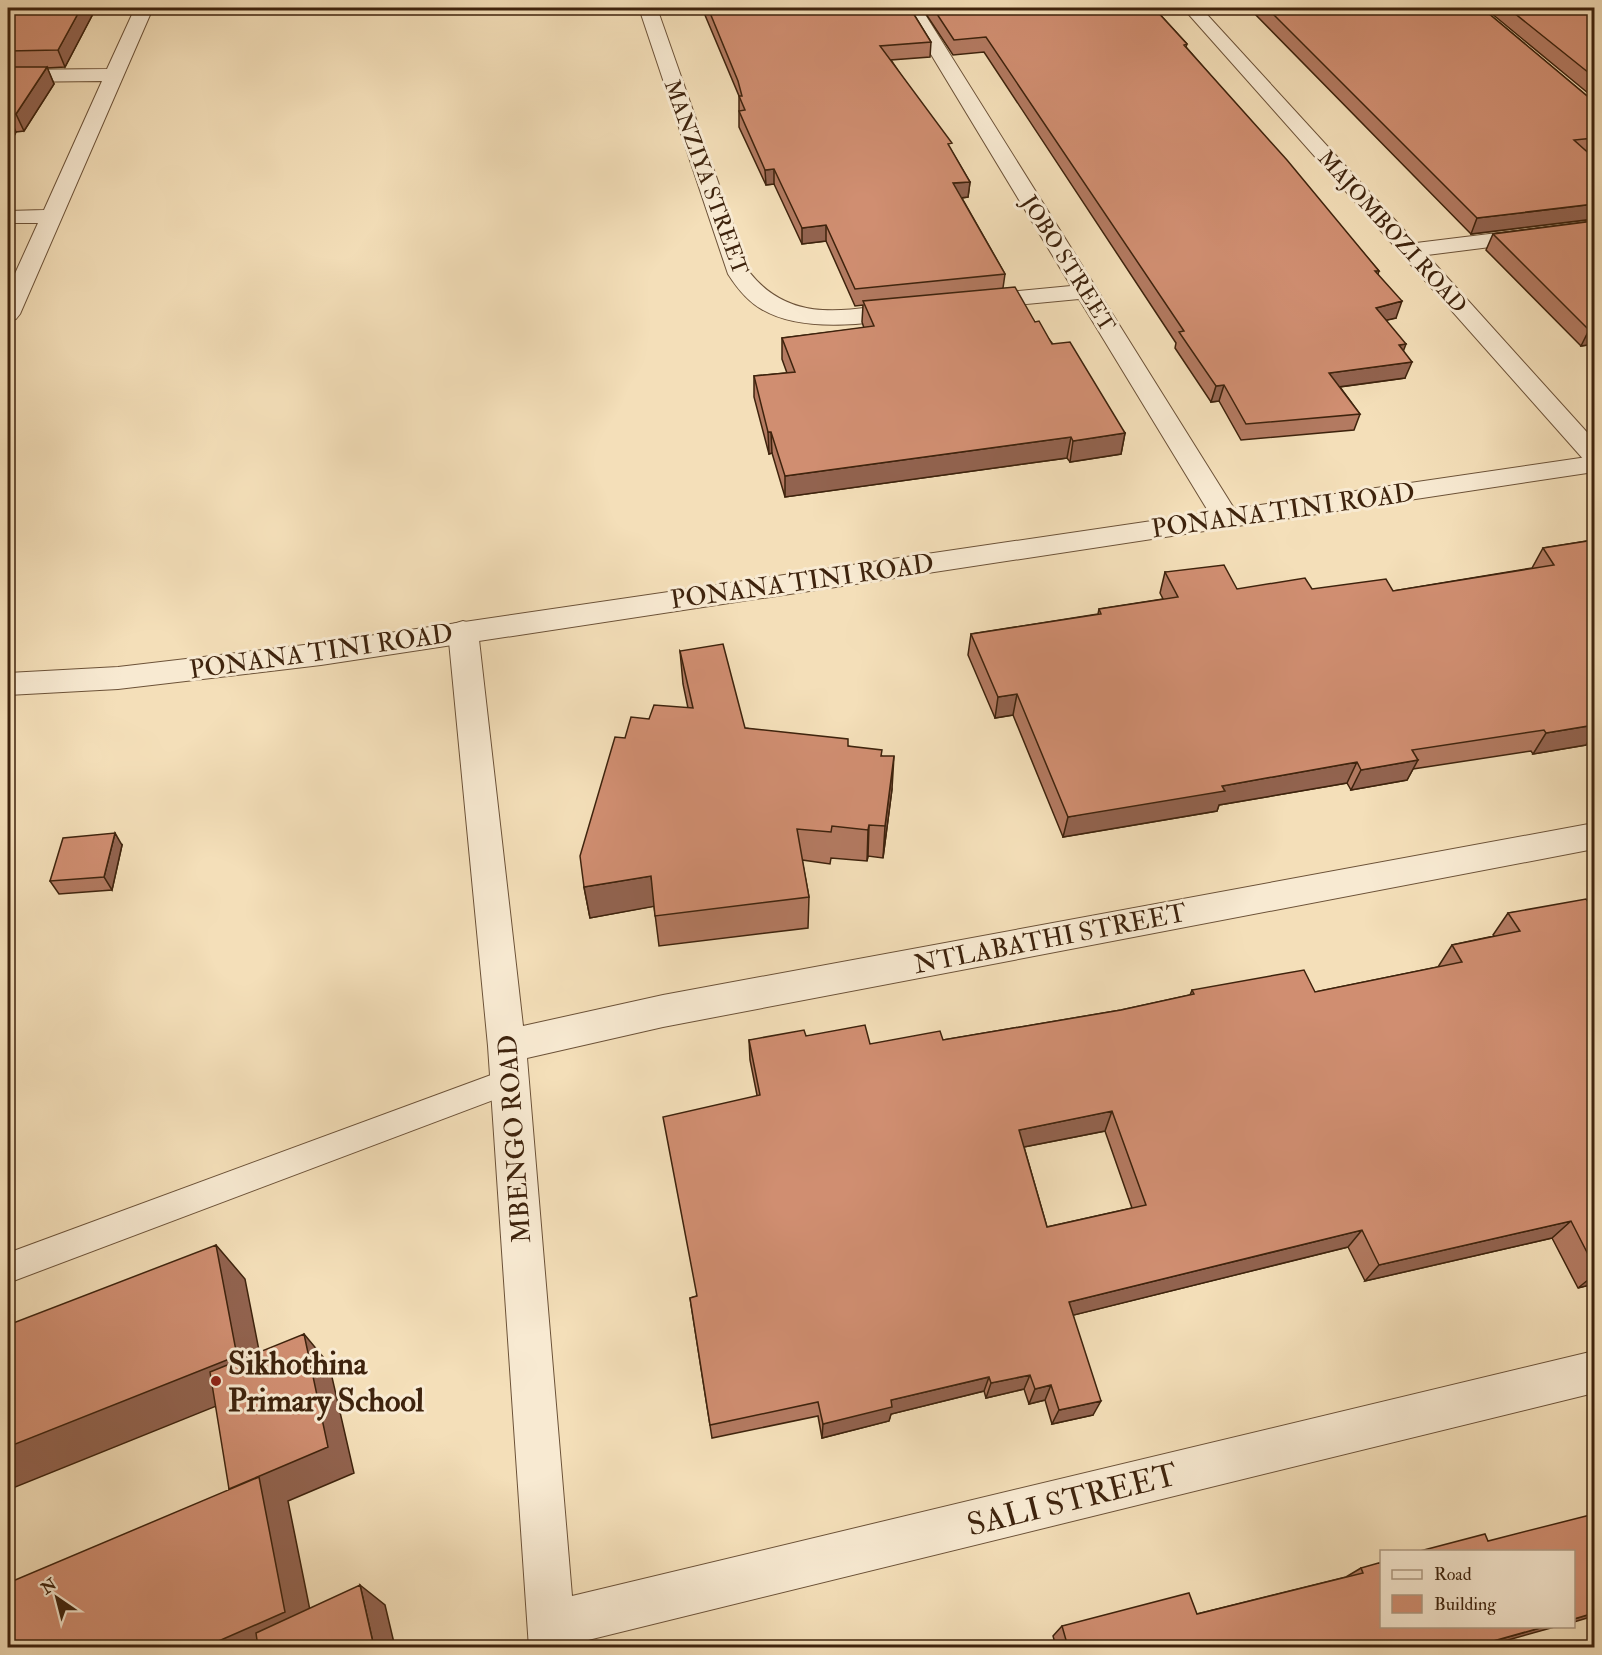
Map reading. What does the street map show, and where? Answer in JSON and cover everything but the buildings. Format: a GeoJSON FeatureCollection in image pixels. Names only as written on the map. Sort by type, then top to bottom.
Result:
{"type":"FeatureCollection","features":[{"type":"Feature","properties":{"kind":"street"},"geometry":{"type":"LineString","coordinates":[[8,314],[144,8]]}},
{"type":"Feature","properties":{"kind":"street","name":"MANZIYA STREET"},"geometry":{"type":"LineString","coordinates":[[648,8],[739,274],[747,288],[773,308],[795,315],[835,317],[927,307]]}},
{"type":"Feature","properties":{"kind":"street","name":"JOBO STREET"},"geometry":{"type":"LineString","coordinates":[[912,8],[1226,518]]}},
{"type":"Feature","properties":{"kind":"street","name":"MAJOMBOZI ROAD"},"geometry":{"type":"LineString","coordinates":[[1192,8],[1594,454]]}},
{"type":"Feature","properties":{"kind":"street"},"geometry":{"type":"LineString","coordinates":[[8,76],[115,75]]}},
{"type":"Feature","properties":{"kind":"street"},"geometry":{"type":"LineString","coordinates":[[8,217],[53,216]]}},
{"type":"Feature","properties":{"kind":"street"},"geometry":{"type":"LineString","coordinates":[[1410,251],[1594,227]]}},
{"type":"Feature","properties":{"kind":"street"},"geometry":{"type":"LineString","coordinates":[[950,305],[1087,291]]}},
{"type":"Feature","properties":{"kind":"street","name":"PONANA TINI ROAD"},"geometry":{"type":"LineString","coordinates":[[8,684],[154,674],[321,654],[1594,464]]}},
{"type":"Feature","properties":{"kind":"street","name":"MBENGO ROAD"},"geometry":{"type":"LineString","coordinates":[[463,631],[508,1063],[551,1636]]}},
{"type":"Feature","properties":{"kind":"street","name":"NTLABATHI STREET"},"geometry":{"type":"LineString","coordinates":[[508,1063],[663,1011],[1594,836]]}},
{"type":"Feature","properties":{"kind":"street","name":"SALI STREET"},"geometry":{"type":"LineString","coordinates":[[551,1636],[1594,1372]]}},
{"type":"Feature","properties":{"kind":"lane"},"geometry":{"type":"LineString","coordinates":[[8,1268],[508,1063]]}},
{"type":"Feature","properties":{"kind":"place","name":"Sikhothina Primary School"},"geometry":{"type":"Point","coordinates":[216,1381]}}]}
